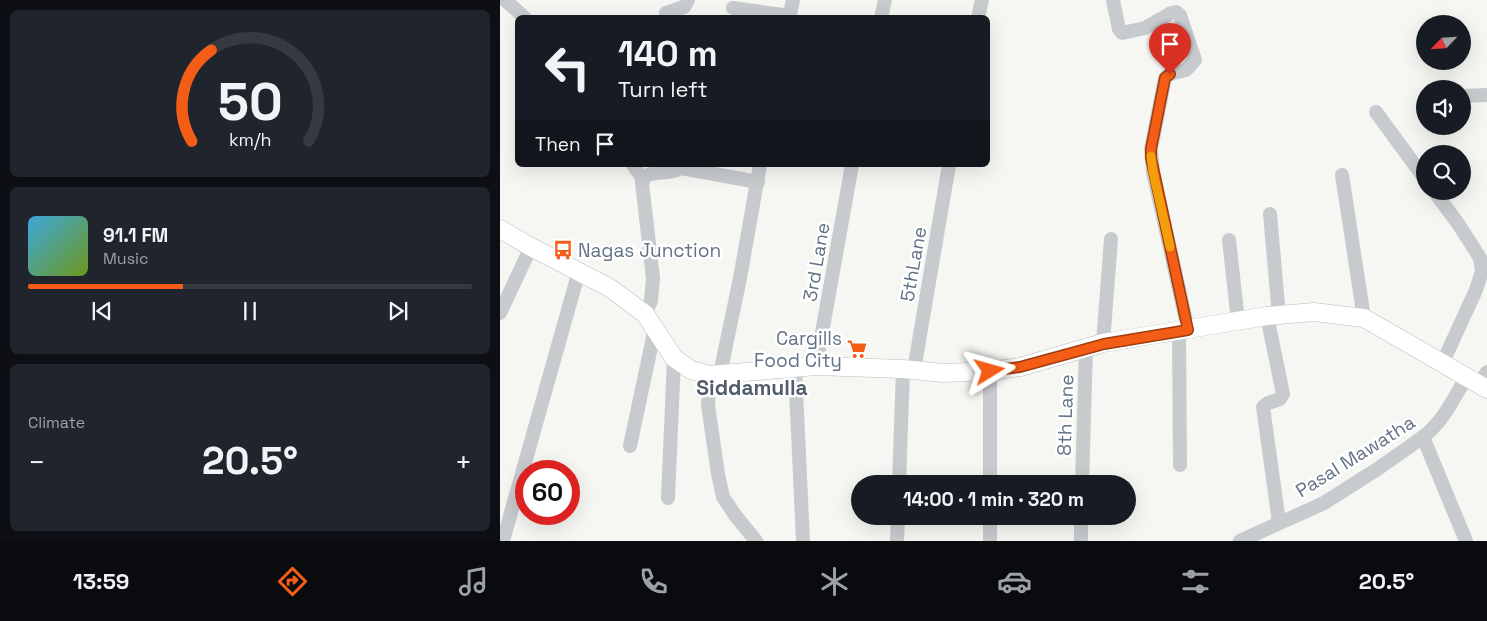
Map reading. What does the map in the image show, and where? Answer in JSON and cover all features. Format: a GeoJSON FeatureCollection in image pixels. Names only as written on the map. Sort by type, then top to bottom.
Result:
{"type":"FeatureCollection","features":[{"type":"Feature","properties":{"kind":"main road"},"geometry":{"type":"LineString","coordinates":[[500,229],[610,288],[650,321],[674,358],[691,370],[715,375],[816,366],[943,373],[990,371],[1020,367],[1104,344],[1238,321],[1314,312],[1364,318],[1442,364],[1480,380]]}},
{"type":"Feature","properties":{"kind":"street"},"geometry":{"type":"LineString","coordinates":[[505,0],[522,15]]}},
{"type":"Feature","properties":{"kind":"street"},"geometry":{"type":"LineString","coordinates":[[666,10],[684,7],[688,0]]}},
{"type":"Feature","properties":{"kind":"street"},"geometry":{"type":"LineString","coordinates":[[790,15],[792,0]]}},
{"type":"Feature","properties":{"kind":"street"},"geometry":{"type":"LineString","coordinates":[[882,15],[885,0]]}},
{"type":"Feature","properties":{"kind":"street"},"geometry":{"type":"LineString","coordinates":[[979,15],[982,0]]}},
{"type":"Feature","properties":{"kind":"street"},"geometry":{"type":"LineString","coordinates":[[1113,0],[1119,29],[1122,33],[1145,28],[1176,12],[1180,15],[1193,52],[1194,60],[1186,70],[1170,74],[1165,78],[1151,149],[1153,172],[1183,331],[1180,465]]}},
{"type":"Feature","properties":{"kind":"street"},"geometry":{"type":"LineString","coordinates":[[733,8],[777,15]]}},
{"type":"Feature","properties":{"kind":"street"},"geometry":{"type":"LineString","coordinates":[[1471,95],[1487,94]]}},
{"type":"Feature","properties":{"kind":"street"},"geometry":{"type":"LineString","coordinates":[[1376,112],[1416,167]]}},
{"type":"Feature","properties":{"kind":"street"},"geometry":{"type":"LineString","coordinates":[[630,446],[650,321],[653,278],[642,188],[643,179],[634,167]]}},
{"type":"Feature","properties":{"kind":"street"},"geometry":{"type":"LineString","coordinates":[[643,179],[652,173],[669,173],[682,167],[758,182]]}},
{"type":"Feature","properties":{"kind":"street"},"geometry":{"type":"LineString","coordinates":[[756,541],[735,515],[723,496],[708,405],[740,278],[760,167]]}},
{"type":"Feature","properties":{"kind":"street","name":"3rd Lane"},"geometry":{"type":"LineString","coordinates":[[816,366],[852,167]]}},
{"type":"Feature","properties":{"kind":"street","name":"5thLane"},"geometry":{"type":"LineString","coordinates":[[900,475],[909,370],[949,167]]}},
{"type":"Feature","properties":{"kind":"street"},"geometry":{"type":"LineString","coordinates":[[1342,175],[1364,318]]}},
{"type":"Feature","properties":{"kind":"street"},"geometry":{"type":"LineString","coordinates":[[1440,200],[1480,258],[1482,271],[1476,290],[1442,364]]}},
{"type":"Feature","properties":{"kind":"street"},"geometry":{"type":"LineString","coordinates":[[1270,214],[1273,316],[1283,394],[1280,399],[1263,407],[1279,522]]}},
{"type":"Feature","properties":{"kind":"street"},"geometry":{"type":"LineString","coordinates":[[1104,344],[1111,239]]}},
{"type":"Feature","properties":{"kind":"street"},"geometry":{"type":"LineString","coordinates":[[1229,240],[1238,321]]}},
{"type":"Feature","properties":{"kind":"street"},"geometry":{"type":"LineString","coordinates":[[500,313],[531,247]]}},
{"type":"Feature","properties":{"kind":"street"},"geometry":{"type":"LineString","coordinates":[[503,541],[579,271]]}},
{"type":"Feature","properties":{"kind":"street","name":"8th Lane"},"geometry":{"type":"LineString","coordinates":[[1082,475],[1086,348]]}},
{"type":"Feature","properties":{"kind":"street"},"geometry":{"type":"LineString","coordinates":[[668,498],[674,358]]}},
{"type":"Feature","properties":{"kind":"street"},"geometry":{"type":"LineString","coordinates":[[795,368],[803,541]]}},
{"type":"Feature","properties":{"kind":"street"},"geometry":{"type":"LineString","coordinates":[[990,371],[990,475]]}},
{"type":"Feature","properties":{"kind":"street","name":"Pasal Mawatha"},"geometry":{"type":"LineString","coordinates":[[1240,541],[1324,503],[1379,468],[1430,432],[1444,415],[1480,380]]}},
{"type":"Feature","properties":{"kind":"street"},"geometry":{"type":"LineString","coordinates":[[1423,437],[1466,541]]}},
{"type":"Feature","properties":{"kind":"street"},"geometry":{"type":"LineString","coordinates":[[897,541],[898,525]]}},
{"type":"Feature","properties":{"kind":"street"},"geometry":{"type":"LineString","coordinates":[[990,525],[990,541]]}},
{"type":"Feature","properties":{"kind":"street"},"geometry":{"type":"LineString","coordinates":[[1081,541],[1082,525]]}},
{"type":"Feature","properties":{"kind":"slow traffic"},"geometry":{"type":"LineString","coordinates":[[1151,156],[1170,247]]}},
{"type":"Feature","properties":{"kind":"place","name":"Nagas Junction"},"geometry":{"type":"Point","coordinates":[563,250]}},
{"type":"Feature","properties":{"kind":"place","name":"Cargills Food City"},"geometry":{"type":"Point","coordinates":[857,349]}},
{"type":"Feature","properties":{"kind":"district","name":"Siddamulla"},"geometry":{"type":"Point","coordinates":[752,388]}},
{"type":"Feature","properties":{"kind":"route"},"geometry":{"type":"LineString","coordinates":[[990,371],[1020,367],[1104,344],[1188,330],[1151,158],[1151,149],[1165,78],[1170,74]]}}]}
